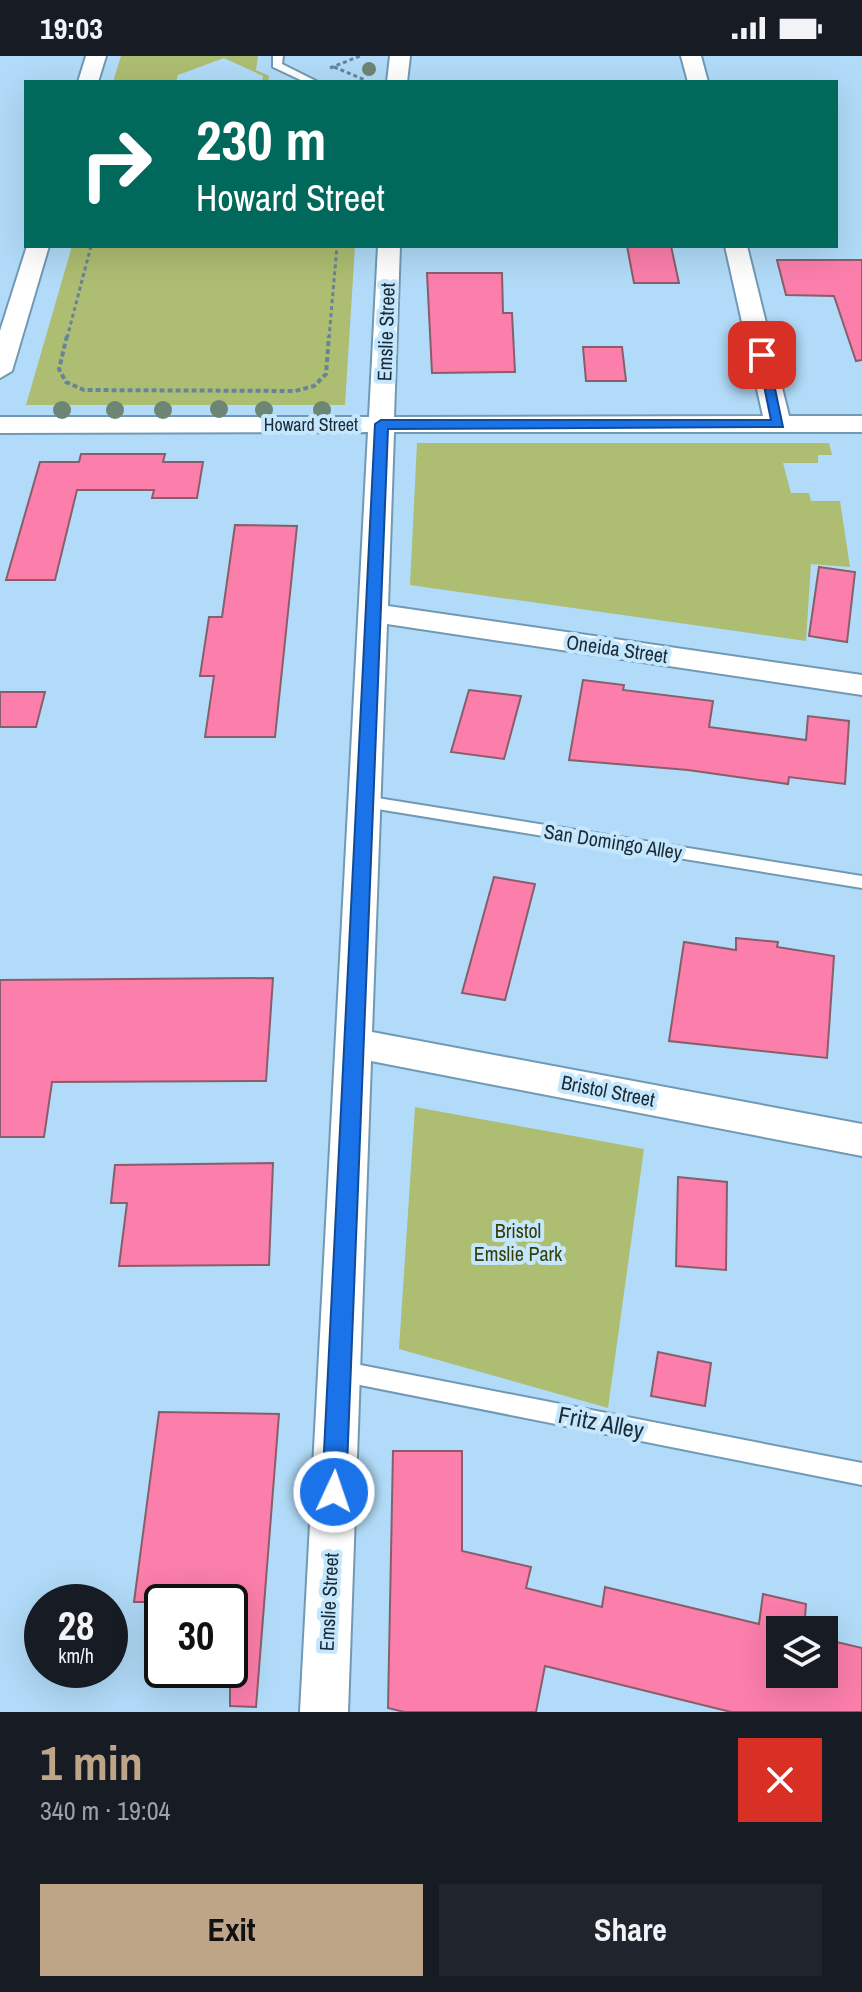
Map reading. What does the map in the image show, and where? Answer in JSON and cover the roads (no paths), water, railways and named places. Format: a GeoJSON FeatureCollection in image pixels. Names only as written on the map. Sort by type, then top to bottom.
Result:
{"type":"FeatureCollection","features":[{"type":"Feature","properties":{"kind":"street"},"geometry":{"type":"LineString","coordinates":[[89,80],[96,56]]}},
{"type":"Feature","properties":{"kind":"street"},"geometry":{"type":"LineString","coordinates":[[397,80],[400,56]]}},
{"type":"Feature","properties":{"kind":"street"},"geometry":{"type":"LineString","coordinates":[[691,56],[697,80]]}},
{"type":"Feature","properties":{"kind":"street"},"geometry":{"type":"LineString","coordinates":[[0,371],[37,248]]}},
{"type":"Feature","properties":{"kind":"street","name":"Emslie Street"},"geometry":{"type":"LineString","coordinates":[[324,1712],[389,248]]}},
{"type":"Feature","properties":{"kind":"street"},"geometry":{"type":"LineString","coordinates":[[736,248],[778,424]]}},
{"type":"Feature","properties":{"kind":"street","name":"Howard Street"},"geometry":{"type":"LineString","coordinates":[[0,425],[862,424]]}},
{"type":"Feature","properties":{"kind":"street","name":"Oneida Street"},"geometry":{"type":"LineString","coordinates":[[373,613],[862,685]]}},
{"type":"Feature","properties":{"kind":"street","name":"Bristol Street"},"geometry":{"type":"LineString","coordinates":[[354,1043],[862,1140]]}},
{"type":"Feature","properties":{"kind":"lane"},"geometry":{"type":"LineString","coordinates":[[278,56],[277,65],[309,80]]}},
{"type":"Feature","properties":{"kind":"lane","name":"San Domingo Alley"},"geometry":{"type":"LineString","coordinates":[[365,802],[862,882]]}},
{"type":"Feature","properties":{"kind":"lane","name":"Fritz Alley"},"geometry":{"type":"LineString","coordinates":[[340,1371],[862,1474]]}},
{"type":"Feature","properties":{"kind":"park label","name":"Bristol Emslie Park"},"geometry":{"type":"Point","coordinates":[518,1242]}}]}
